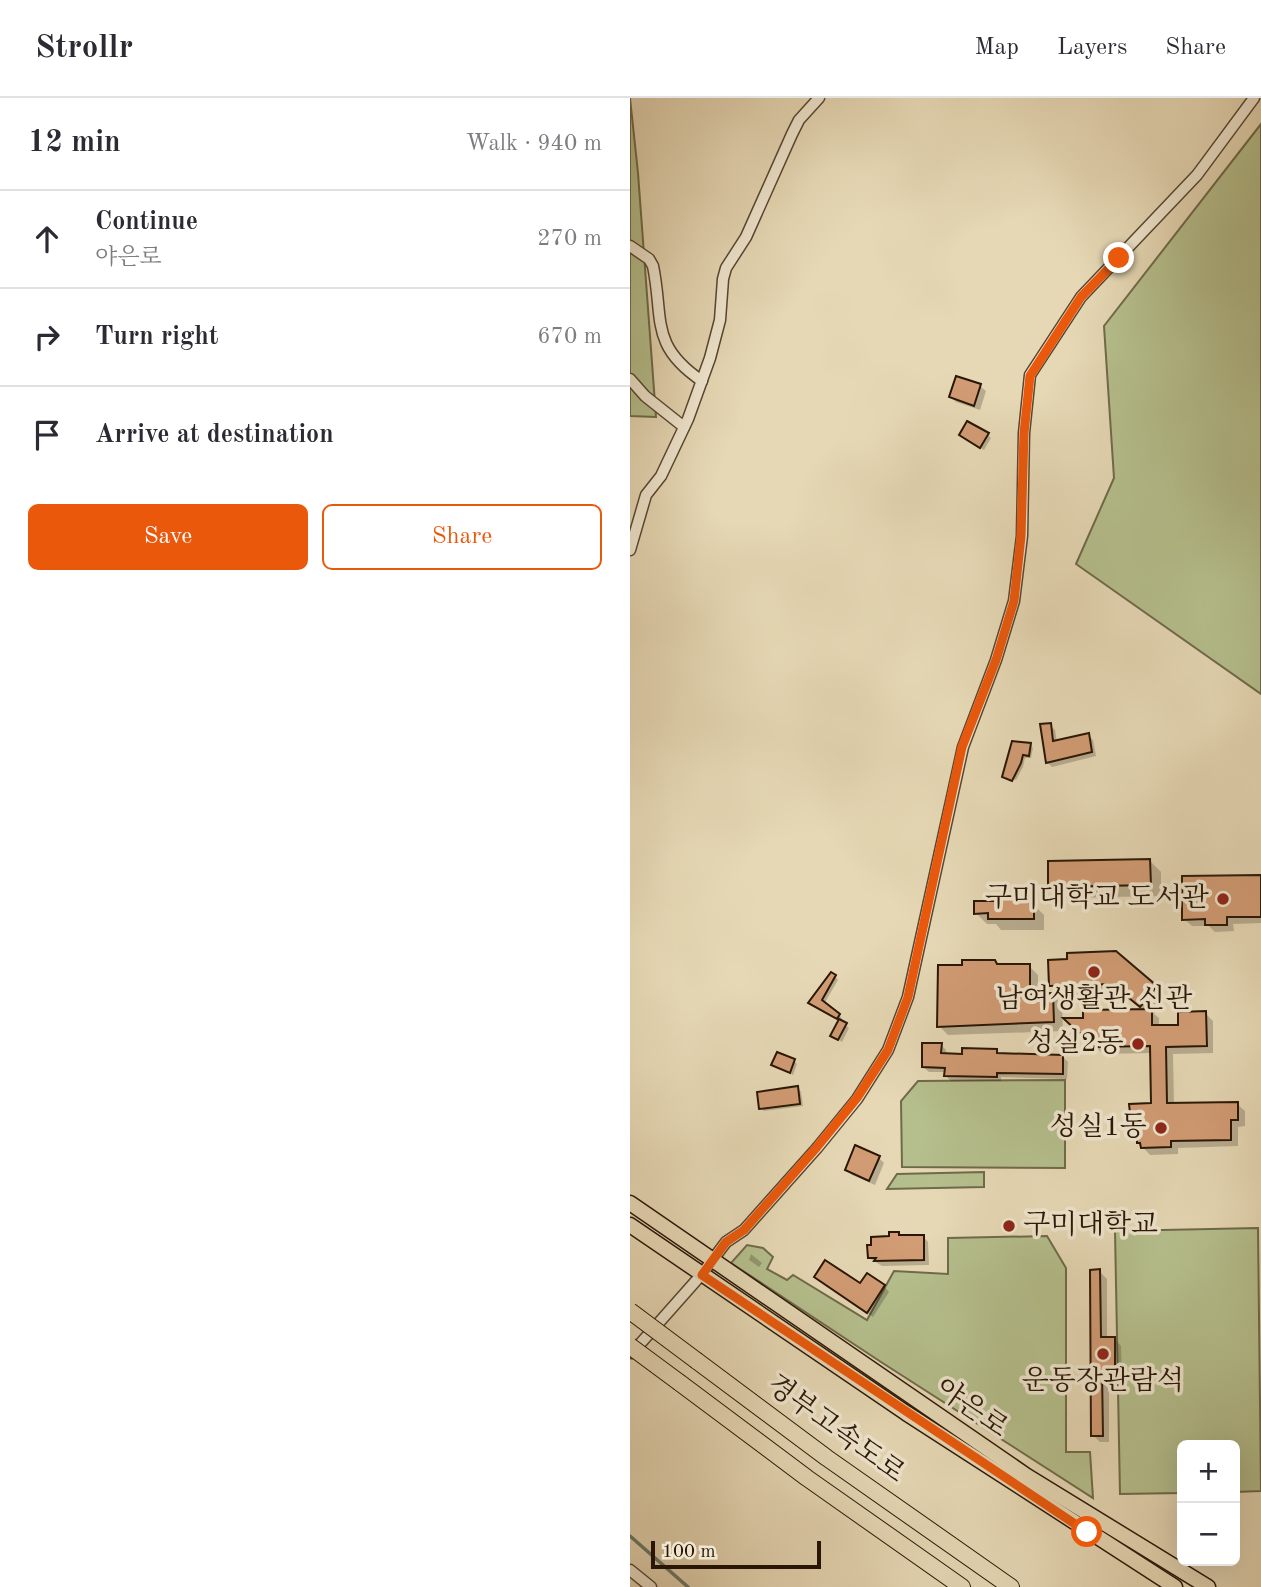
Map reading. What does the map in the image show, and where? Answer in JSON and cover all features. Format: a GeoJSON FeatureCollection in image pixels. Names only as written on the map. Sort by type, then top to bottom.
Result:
{"type":"FeatureCollection","features":[{"type":"Feature","properties":{"kind":"highway","name":"경부고속도로"},"geometry":{"type":"LineString","coordinates":[[630,1311],[827,1458],[1011,1587]]}},
{"type":"Feature","properties":{"kind":"highway","name":"경부고속도로"},"geometry":{"type":"LineString","coordinates":[[630,1346],[807,1478],[962,1587]]}},
{"type":"Feature","properties":{"kind":"main road","name":"야은로"},"geometry":{"type":"LineString","coordinates":[[630,1203],[1027,1476],[1209,1587]]}},
{"type":"Feature","properties":{"kind":"main road","name":"야은로"},"geometry":{"type":"LineString","coordinates":[[630,1225],[940,1435],[1175,1587]]}},
{"type":"Feature","properties":{"kind":"street"},"geometry":{"type":"LineString","coordinates":[[630,550],[646,495],[661,476],[702,381],[716,339],[726,268],[746,237],[799,120],[819,98]]}},
{"type":"Feature","properties":{"kind":"street"},"geometry":{"type":"LineString","coordinates":[[630,1355],[702,1275],[726,1242],[744,1230],[773,1199],[857,1098],[888,1050],[908,997],[962,747],[996,660],[1014,601],[1021,536],[1024,433],[1030,376],[1081,297],[1197,175],[1254,98]]}},
{"type":"Feature","properties":{"kind":"street"},"geometry":{"type":"LineString","coordinates":[[630,246],[649,259],[653,266],[659,326],[664,342],[686,370],[702,381]]}},
{"type":"Feature","properties":{"kind":"street"},"geometry":{"type":"LineString","coordinates":[[630,379],[645,396],[684,427]]}},
{"type":"Feature","properties":{"kind":"street"},"geometry":{"type":"LineString","coordinates":[[630,1570],[651,1587]]}},
{"type":"Feature","properties":{"kind":"green space"},"geometry":{"type":"Polygon","coordinates":[[[630,98],[638,173],[656,417],[630,416],[630,98]]]}},
{"type":"Feature","properties":{"kind":"green space"},"geometry":{"type":"Polygon","coordinates":[[[1261,124],[1261,694],[1076,564],[1114,478],[1104,326],[1261,124]]]}},
{"type":"Feature","properties":{"kind":"green space"},"geometry":{"type":"Polygon","coordinates":[[[1065,1080],[1065,1168],[902,1167],[901,1101],[918,1081],[1065,1080]]]}},
{"type":"Feature","properties":{"kind":"green space"},"geometry":{"type":"Polygon","coordinates":[[[984,1172],[984,1187],[887,1189],[897,1174],[984,1172]]]}},
{"type":"Feature","properties":{"kind":"green space"},"geometry":{"type":"Polygon","coordinates":[[[1258,1228],[1261,1491],[1240,1492],[1240,1440],[1177,1440],[1177,1493],[1120,1494],[1115,1231],[1258,1228]]]}},
{"type":"Feature","properties":{"kind":"green space"},"geometry":{"type":"Polygon","coordinates":[[[1047,1236],[1066,1268],[1066,1452],[1090,1452],[1093,1498],[731,1263],[747,1245],[763,1248],[773,1257],[767,1269],[787,1280],[793,1275],[867,1320],[894,1271],[948,1274],[948,1238],[1047,1236]]]}},
{"type":"Feature","properties":{"kind":"building"},"geometry":{"type":"Polygon","coordinates":[[[956,376],[981,384],[974,406],[949,397],[956,376]]]}},
{"type":"Feature","properties":{"kind":"building"},"geometry":{"type":"Polygon","coordinates":[[[967,421],[989,433],[980,448],[959,435],[967,421]]]}},
{"type":"Feature","properties":{"kind":"building"},"geometry":{"type":"Polygon","coordinates":[[[1051,723],[1053,741],[1089,733],[1092,752],[1046,763],[1040,724],[1051,723]]]}},
{"type":"Feature","properties":{"kind":"building"},"geometry":{"type":"Polygon","coordinates":[[[1012,741],[1031,743],[1029,756],[1023,755],[1012,781],[1002,777],[1012,741]]]}},
{"type":"Feature","properties":{"kind":"building"},"geometry":{"type":"Polygon","coordinates":[[[1150,859],[1151,885],[1048,887],[1048,861],[1150,859]]]}},
{"type":"Feature","properties":{"kind":"building"},"geometry":{"type":"Polygon","coordinates":[[[1261,875],[1261,917],[1227,917],[1227,925],[1205,925],[1205,919],[1182,920],[1182,876],[1261,875]]]}},
{"type":"Feature","properties":{"kind":"building"},"geometry":{"type":"Polygon","coordinates":[[[995,896],[1024,896],[1034,903],[1034,919],[988,919],[988,913],[974,914],[974,901],[996,901],[995,896]]]}},
{"type":"Feature","properties":{"kind":"building","name":"남여생활관 신관"},"geometry":{"type":"Polygon","coordinates":[[[1116,951],[1157,986],[1140,1007],[1112,984],[1049,986],[1048,960],[1067,959],[1067,953],[1116,951]]]}},
{"type":"Feature","properties":{"kind":"building"},"geometry":{"type":"Polygon","coordinates":[[[962,960],[1030,964],[1030,994],[1053,993],[1054,1022],[937,1027],[938,965],[962,965],[962,960]]]}},
{"type":"Feature","properties":{"kind":"building"},"geometry":{"type":"Polygon","coordinates":[[[831,972],[836,975],[822,1000],[840,1014],[837,1019],[808,1003],[831,972]]]}},
{"type":"Feature","properties":{"kind":"building"},"geometry":{"type":"Polygon","coordinates":[[[1152,1009],[1152,1025],[1178,1025],[1178,1012],[1206,1011],[1207,1046],[1166,1047],[1167,1103],[1238,1102],[1238,1120],[1231,1120],[1231,1140],[1171,1141],[1171,1147],[1141,1148],[1140,1143],[1137,1143],[1137,1126],[1124,1123],[1125,1115],[1130,1113],[1129,1104],[1151,1103],[1150,1046],[1093,1047],[1093,1033],[1079,1033],[1063,1018],[1083,1018],[1083,1010],[1152,1009]]]}},
{"type":"Feature","properties":{"kind":"building"},"geometry":{"type":"Polygon","coordinates":[[[839,1019],[847,1023],[838,1040],[830,1036],[839,1019]]]}},
{"type":"Feature","properties":{"kind":"building"},"geometry":{"type":"Polygon","coordinates":[[[922,1043],[942,1043],[941,1053],[962,1054],[962,1048],[997,1049],[997,1053],[1063,1055],[1063,1074],[997,1073],[997,1077],[944,1076],[945,1068],[922,1067],[922,1043]]]}},
{"type":"Feature","properties":{"kind":"building"},"geometry":{"type":"Polygon","coordinates":[[[777,1052],[795,1059],[790,1073],[771,1065],[777,1052]]]}},
{"type":"Feature","properties":{"kind":"building"},"geometry":{"type":"Polygon","coordinates":[[[798,1086],[800,1104],[759,1109],[757,1092],[798,1086]]]}},
{"type":"Feature","properties":{"kind":"building"},"geometry":{"type":"Polygon","coordinates":[[[855,1145],[880,1156],[869,1181],[845,1170],[855,1145]]]}},
{"type":"Feature","properties":{"kind":"building"},"geometry":{"type":"Polygon","coordinates":[[[889,1232],[899,1232],[899,1235],[924,1235],[924,1260],[874,1261],[876,1258],[868,1258],[867,1245],[871,1245],[871,1237],[889,1236],[889,1232]]]}},
{"type":"Feature","properties":{"kind":"building"},"geometry":{"type":"Polygon","coordinates":[[[825,1260],[860,1283],[867,1273],[885,1285],[867,1313],[814,1277],[825,1260]]]}},
{"type":"Feature","properties":{"kind":"building","name":"운동장관람석"},"geometry":{"type":"Polygon","coordinates":[[[1100,1269],[1101,1337],[1115,1337],[1115,1371],[1102,1371],[1103,1436],[1091,1436],[1090,1270],[1100,1269]]]}},
{"type":"Feature","properties":{"kind":"waterway"},"geometry":{"type":"LineString","coordinates":[[630,1536],[688,1587]]}},
{"type":"Feature","properties":{"kind":"place","name":"구미대학교 도서관"},"geometry":{"type":"Point","coordinates":[1223,899]}},
{"type":"Feature","properties":{"kind":"place","name":"남여생활관 신관"},"geometry":{"type":"Point","coordinates":[1094,972]}},
{"type":"Feature","properties":{"kind":"place","name":"성실2동"},"geometry":{"type":"Point","coordinates":[1138,1044]}},
{"type":"Feature","properties":{"kind":"place","name":"성실1동"},"geometry":{"type":"Point","coordinates":[1161,1128]}},
{"type":"Feature","properties":{"kind":"place","name":"구미대학교"},"geometry":{"type":"Point","coordinates":[1009,1226]}},
{"type":"Feature","properties":{"kind":"place","name":"운동장관람석"},"geometry":{"type":"Point","coordinates":[1103,1354]}},
{"type":"Feature","properties":{"kind":"route"},"geometry":{"type":"LineString","coordinates":[[1087,1532],[702,1275],[726,1242],[744,1230],[817,1147],[857,1098],[888,1050],[908,997],[962,747],[996,660],[1014,601],[1021,536],[1024,433],[1030,376],[1081,297],[1119,258]]}}]}
